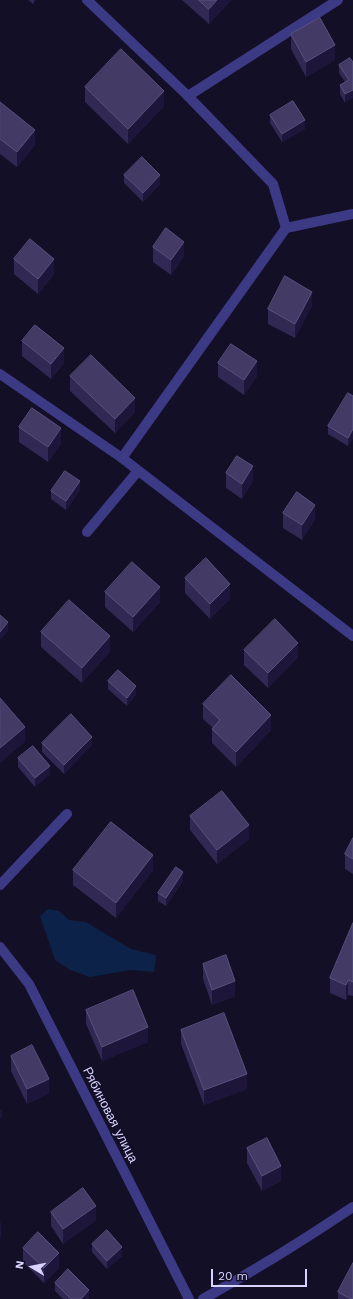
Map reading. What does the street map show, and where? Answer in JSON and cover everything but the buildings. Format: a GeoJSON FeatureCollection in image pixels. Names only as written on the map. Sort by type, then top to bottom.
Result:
{"type":"FeatureCollection","features":[{"type":"Feature","properties":{"kind":"street"},"geometry":{"type":"LineString","coordinates":[[87,0],[188,96],[273,184],[286,228]]}},
{"type":"Feature","properties":{"kind":"street"},"geometry":{"type":"LineString","coordinates":[[188,96],[338,0]]}},
{"type":"Feature","properties":{"kind":"street"},"geometry":{"type":"LineString","coordinates":[[122,458],[286,228],[353,214]]}},
{"type":"Feature","properties":{"kind":"street"},"geometry":{"type":"LineString","coordinates":[[0,374],[122,458],[353,636]]}},
{"type":"Feature","properties":{"kind":"street"},"geometry":{"type":"LineString","coordinates":[[87,532],[138,471]]}},
{"type":"Feature","properties":{"kind":"street"},"geometry":{"type":"LineString","coordinates":[[0,885],[67,814]]}},
{"type":"Feature","properties":{"kind":"street","name":"Рябиновая улица"},"geometry":{"type":"LineString","coordinates":[[0,948],[30,984],[189,1299]]}},
{"type":"Feature","properties":{"kind":"street"},"geometry":{"type":"LineString","coordinates":[[203,1299],[255,1270],[353,1207]]}},
{"type":"Feature","properties":{"kind":"water"},"geometry":{"type":"Polygon","coordinates":[[[48,909],[59,911],[69,920],[86,922],[131,949],[156,955],[154,972],[130,970],[90,977],[70,970],[55,960],[40,916],[48,909]]]}}]}
